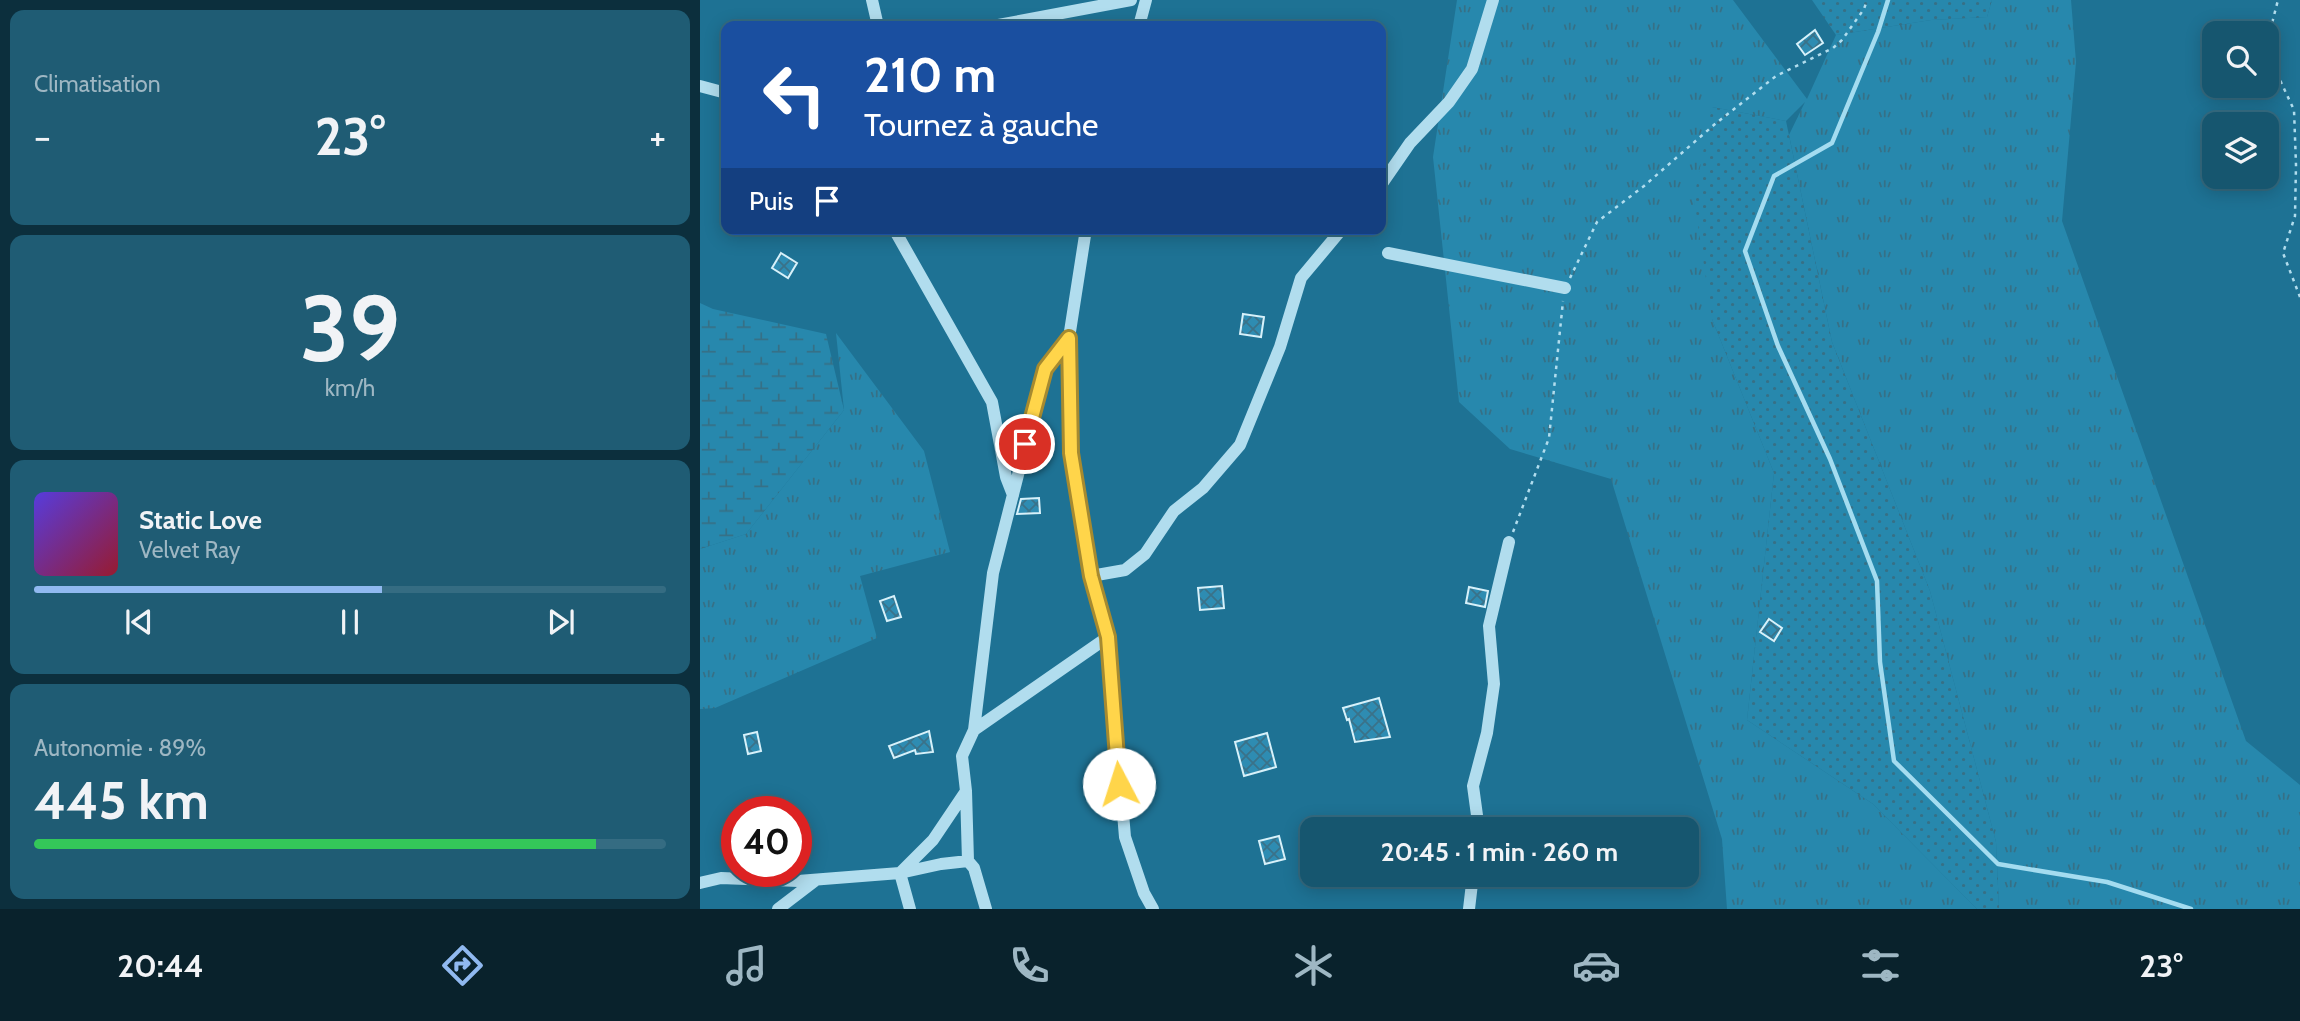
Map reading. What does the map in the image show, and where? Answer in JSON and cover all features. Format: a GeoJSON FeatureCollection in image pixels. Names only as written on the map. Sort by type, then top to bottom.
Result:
{"type":"FeatureCollection","features":[{"type":"Feature","properties":{"kind":"street"},"geometry":{"type":"LineString","coordinates":[[872,0],[877,21]]}},
{"type":"Feature","properties":{"kind":"street"},"geometry":{"type":"LineString","coordinates":[[1020,21],[1131,0]]}},
{"type":"Feature","properties":{"kind":"street"},"geometry":{"type":"LineString","coordinates":[[1140,21],[1146,0]]}},
{"type":"Feature","properties":{"kind":"street"},"geometry":{"type":"LineString","coordinates":[[1386,178],[1410,143],[1449,102],[1472,69],[1493,0]]}},
{"type":"Feature","properties":{"kind":"street"},"geometry":{"type":"LineString","coordinates":[[700,86],[721,92]]}},
{"type":"Feature","properties":{"kind":"street"},"geometry":{"type":"LineString","coordinates":[[898,235],[992,402],[1006,477],[1013,495]]}},
{"type":"Feature","properties":{"kind":"street"},"geometry":{"type":"LineString","coordinates":[[1085,235],[1069,338],[1071,453],[1091,576],[1108,637],[1125,837],[1144,893],[1153,909]]}},
{"type":"Feature","properties":{"kind":"street"},"geometry":{"type":"LineString","coordinates":[[1091,576],[1125,570],[1145,554],[1174,511],[1203,488],[1240,445],[1280,347],[1301,278],[1337,235]]}},
{"type":"Feature","properties":{"kind":"street"},"geometry":{"type":"LineString","coordinates":[[1388,253],[1565,288]]}},
{"type":"Feature","properties":{"kind":"street"},"geometry":{"type":"LineString","coordinates":[[986,909],[974,868],[968,861],[966,791],[961,756],[974,730],[993,573],[1045,369],[1069,338]]}},
{"type":"Feature","properties":{"kind":"street"},"geometry":{"type":"LineString","coordinates":[[1477,817],[1473,786],[1487,733],[1494,684],[1489,626],[1509,542]]}},
{"type":"Feature","properties":{"kind":"street"},"geometry":{"type":"LineString","coordinates":[[974,730],[1108,637]]}},
{"type":"Feature","properties":{"kind":"street"},"geometry":{"type":"LineString","coordinates":[[900,873],[933,840],[966,791]]}},
{"type":"Feature","properties":{"kind":"street"},"geometry":{"type":"LineString","coordinates":[[700,883],[722,878],[816,880],[900,873],[968,861]]}},
{"type":"Feature","properties":{"kind":"street"},"geometry":{"type":"LineString","coordinates":[[900,873],[910,909]]}},
{"type":"Feature","properties":{"kind":"street"},"geometry":{"type":"LineString","coordinates":[[778,909],[816,880]]}},
{"type":"Feature","properties":{"kind":"street"},"geometry":{"type":"LineString","coordinates":[[1469,909],[1472,887]]}},
{"type":"Feature","properties":{"kind":"path"},"geometry":{"type":"LineString","coordinates":[[1509,542],[1549,438],[1565,288],[1597,222],[1776,76],[1833,48],[1864,9],[1867,0]]}},
{"type":"Feature","properties":{"kind":"path"},"geometry":{"type":"LineString","coordinates":[[2273,21],[2278,0]]}},
{"type":"Feature","properties":{"kind":"path"},"geometry":{"type":"LineString","coordinates":[[2279,77],[2294,110],[2296,165],[2295,216],[2283,253],[2300,297]]}},
{"type":"Feature","properties":{"kind":"green space"},"geometry":{"type":"Polygon","coordinates":[[[1457,0],[1733,0],[1807,99],[1836,35],[1931,20],[1987,17],[1992,0],[2071,0],[2076,62],[2062,221],[2246,741],[2300,785],[2300,909],[1999,909],[1996,842],[1930,591],[1832,342],[1789,135],[1805,102],[1786,121],[1712,107],[1712,319],[1774,473],[1747,720],[1873,804],[1977,909],[1727,909],[1722,839],[1611,479],[1510,449],[1459,402],[1433,157],[1457,0]]]}},
{"type":"Feature","properties":{"kind":"green space"},"geometry":{"type":"Polygon","coordinates":[[[1812,0],[1992,0],[1987,17],[1931,20],[1836,35],[1812,0]]]}},
{"type":"Feature","properties":{"kind":"green space"},"geometry":{"type":"Polygon","coordinates":[[[1712,107],[1786,121],[1832,342],[1930,591],[1996,842],[1999,909],[1977,909],[1873,804],[1747,720],[1774,473],[1712,319],[1694,198],[1712,107]]]}},
{"type":"Feature","properties":{"kind":"green space"},"geometry":{"type":"Polygon","coordinates":[[[700,303],[713,309],[826,334],[844,410],[746,534],[700,549],[700,303]]]}},
{"type":"Feature","properties":{"kind":"green space"},"geometry":{"type":"Polygon","coordinates":[[[836,333],[924,451],[950,552],[860,576],[877,638],[715,708],[700,709],[700,549],[746,534],[844,410],[836,333]]]}},
{"type":"Feature","properties":{"kind":"building"},"geometry":{"type":"Polygon","coordinates":[[[1815,30],[1823,43],[1805,55],[1797,44],[1815,30]]]}},
{"type":"Feature","properties":{"kind":"building"},"geometry":{"type":"Polygon","coordinates":[[[781,253],[797,263],[788,278],[772,268],[781,253]]]}},
{"type":"Feature","properties":{"kind":"building"},"geometry":{"type":"Polygon","coordinates":[[[1243,314],[1264,317],[1261,337],[1240,334],[1243,314]]]}},
{"type":"Feature","properties":{"kind":"building"},"geometry":{"type":"Polygon","coordinates":[[[1039,498],[1040,513],[1017,514],[1021,499],[1039,498]]]}},
{"type":"Feature","properties":{"kind":"building"},"geometry":{"type":"Polygon","coordinates":[[[1222,586],[1224,608],[1200,610],[1198,588],[1222,586]]]}},
{"type":"Feature","properties":{"kind":"building"},"geometry":{"type":"Polygon","coordinates":[[[1469,587],[1488,591],[1485,607],[1466,603],[1469,587]]]}},
{"type":"Feature","properties":{"kind":"building"},"geometry":{"type":"Polygon","coordinates":[[[894,596],[901,617],[887,621],[880,601],[894,596]]]}},
{"type":"Feature","properties":{"kind":"building"},"geometry":{"type":"Polygon","coordinates":[[[1769,619],[1782,628],[1774,641],[1760,632],[1769,619]]]}},
{"type":"Feature","properties":{"kind":"building"},"geometry":{"type":"Polygon","coordinates":[[[1379,698],[1390,737],[1355,742],[1343,708],[1379,698]]]}},
{"type":"Feature","properties":{"kind":"building"},"geometry":{"type":"Polygon","coordinates":[[[929,731],[933,752],[916,754],[915,750],[894,758],[889,746],[929,731]]]}},
{"type":"Feature","properties":{"kind":"building"},"geometry":{"type":"Polygon","coordinates":[[[757,732],[761,751],[748,754],[744,735],[757,732]]]}},
{"type":"Feature","properties":{"kind":"building"},"geometry":{"type":"Polygon","coordinates":[[[1267,733],[1276,767],[1244,776],[1235,742],[1267,733]]]}},
{"type":"Feature","properties":{"kind":"building"},"geometry":{"type":"Polygon","coordinates":[[[1279,836],[1285,859],[1265,864],[1259,841],[1279,836]]]}},
{"type":"Feature","properties":{"kind":"waterway"},"geometry":{"type":"LineString","coordinates":[[1888,0],[1878,32],[1832,143],[1774,176],[1745,251],[1778,346],[1830,459],[1877,581],[1880,662],[1894,761],[1998,864],[2107,882],[2191,909]]}},
{"type":"Feature","properties":{"kind":"route"},"geometry":{"type":"LineString","coordinates":[[1025,444],[1045,369],[1069,338],[1071,453],[1091,576],[1108,637],[1119,784]]}}]}
